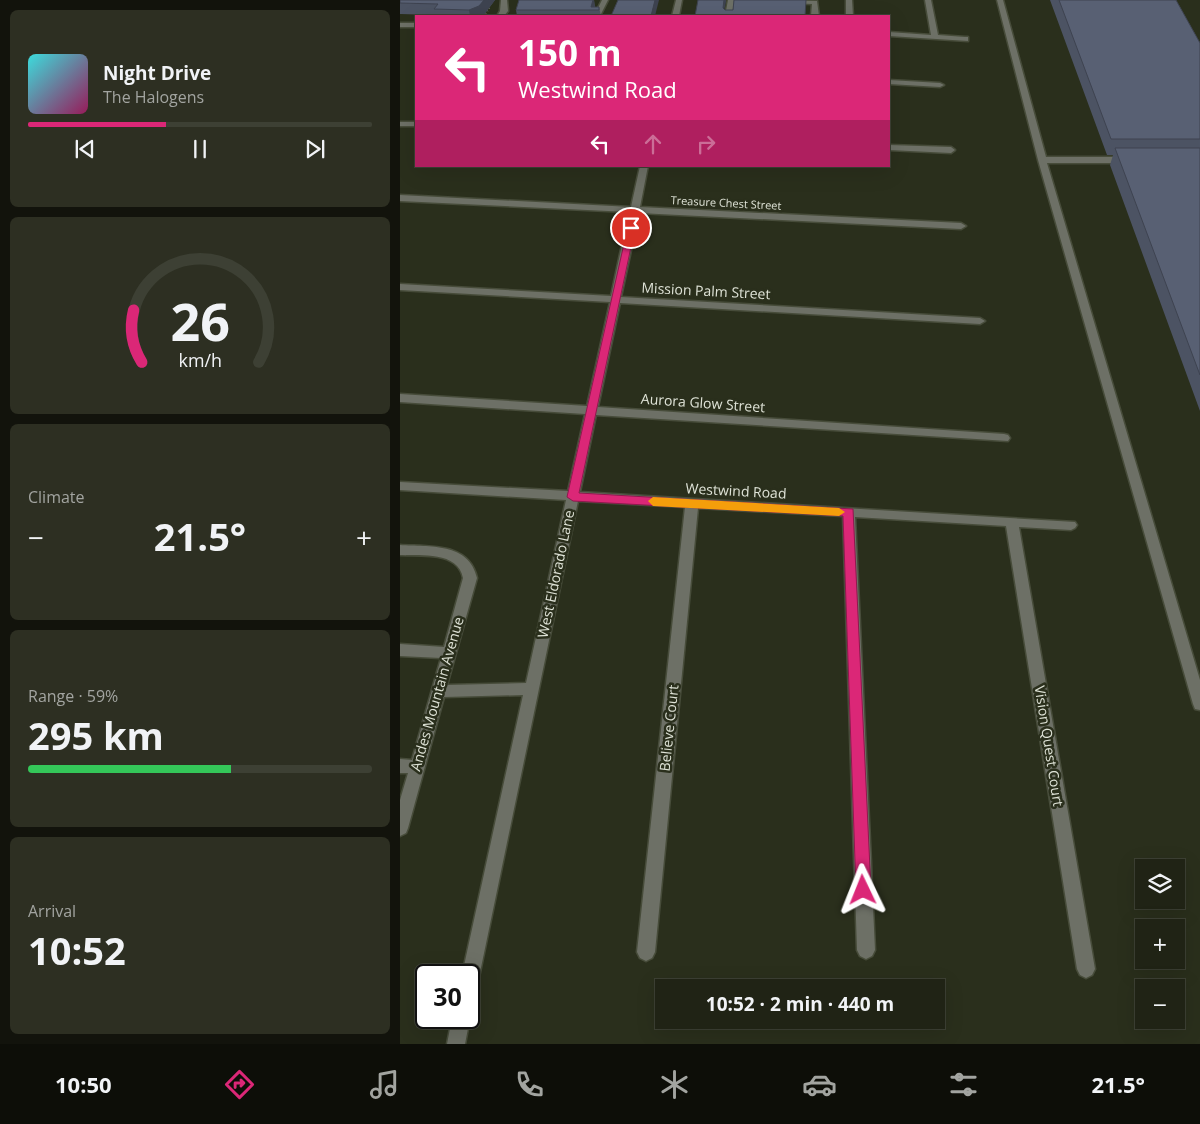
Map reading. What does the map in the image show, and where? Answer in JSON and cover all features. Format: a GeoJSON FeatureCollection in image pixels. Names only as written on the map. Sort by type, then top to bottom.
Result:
{"type":"FeatureCollection","features":[{"type":"Feature","properties":{"kind":"street"},"geometry":{"type":"LineString","coordinates":[[502,15],[504,11],[504,0]]}},
{"type":"Feature","properties":{"kind":"street"},"geometry":{"type":"LineString","coordinates":[[598,15],[605,0]]}},
{"type":"Feature","properties":{"kind":"street"},"geometry":{"type":"LineString","coordinates":[[676,15],[679,0]]}},
{"type":"Feature","properties":{"kind":"street"},"geometry":{"type":"LineString","coordinates":[[729,15],[731,0]]}},
{"type":"Feature","properties":{"kind":"street"},"geometry":{"type":"LineString","coordinates":[[767,0],[815,2],[815,15]]}},
{"type":"Feature","properties":{"kind":"street"},"geometry":{"type":"LineString","coordinates":[[849,0],[850,15]]}},
{"type":"Feature","properties":{"kind":"street"},"geometry":{"type":"LineString","coordinates":[[928,0],[935,36]]}},
{"type":"Feature","properties":{"kind":"street"},"geometry":{"type":"LineString","coordinates":[[1000,0],[1042,160],[1200,704]]}},
{"type":"Feature","properties":{"kind":"street"},"geometry":{"type":"LineString","coordinates":[[400,24],[415,25]]}},
{"type":"Feature","properties":{"kind":"street"},"geometry":{"type":"LineString","coordinates":[[890,34],[965,39]]}},
{"type":"Feature","properties":{"kind":"street"},"geometry":{"type":"LineString","coordinates":[[890,82],[940,85]]}},
{"type":"Feature","properties":{"kind":"street"},"geometry":{"type":"LineString","coordinates":[[400,124],[415,124]]}},
{"type":"Feature","properties":{"kind":"street"},"geometry":{"type":"LineString","coordinates":[[890,147],[951,150]]}},
{"type":"Feature","properties":{"kind":"street"},"geometry":{"type":"LineString","coordinates":[[1042,160],[1141,160]]}},
{"type":"Feature","properties":{"kind":"street","name":"West Eldorado Lane"},"geometry":{"type":"LineString","coordinates":[[473,964],[530,689],[644,167]]}},
{"type":"Feature","properties":{"kind":"street","name":"Treasure Chest Street"},"geometry":{"type":"LineString","coordinates":[[400,198],[960,226]]}},
{"type":"Feature","properties":{"kind":"street","name":"Mission Palm Street"},"geometry":{"type":"LineString","coordinates":[[400,287],[980,321]]}},
{"type":"Feature","properties":{"kind":"street","name":"Aurora Glow Street"},"geometry":{"type":"LineString","coordinates":[[400,398],[1004,438]]}},
{"type":"Feature","properties":{"kind":"street","name":"Westwind Road"},"geometry":{"type":"LineString","coordinates":[[400,486],[1071,525]]}},
{"type":"Feature","properties":{"kind":"street","name":"Believe Court"},"geometry":{"type":"LineString","coordinates":[[646,952],[692,504]]}},
{"type":"Feature","properties":{"kind":"street"},"geometry":{"type":"LineString","coordinates":[[849,512],[866,950]]}},
{"type":"Feature","properties":{"kind":"street","name":"Vision Quest Court"},"geometry":{"type":"LineString","coordinates":[[1012,522],[1086,969]]}},
{"type":"Feature","properties":{"kind":"street","name":"Andes Mountain Avenue"},"geometry":{"type":"LineString","coordinates":[[400,550],[448,554],[464,562],[470,570],[470,578],[400,828]]}},
{"type":"Feature","properties":{"kind":"street"},"geometry":{"type":"LineString","coordinates":[[400,650],[449,653]]}},
{"type":"Feature","properties":{"kind":"street"},"geometry":{"type":"LineString","coordinates":[[439,691],[530,689]]}},
{"type":"Feature","properties":{"kind":"street"},"geometry":{"type":"LineString","coordinates":[[400,766],[416,768]]}},
{"type":"Feature","properties":{"kind":"street"},"geometry":{"type":"LineString","coordinates":[[456,1044],[459,1029]]}},
{"type":"Feature","properties":{"kind":"path"},"geometry":{"type":"LineString","coordinates":[[485,15],[490,7],[488,5]]}},
{"type":"Feature","properties":{"kind":"building"},"geometry":{"type":"Polygon","coordinates":[[[400,0],[484,0],[479,6],[469,10],[434,9],[438,4],[400,3],[400,0]]]}},
{"type":"Feature","properties":{"kind":"building"},"geometry":{"type":"Polygon","coordinates":[[[519,0],[593,0],[591,7],[599,7],[599,10],[516,10],[519,0]]]}},
{"type":"Feature","properties":{"kind":"building"},"geometry":{"type":"Polygon","coordinates":[[[618,0],[655,0],[651,15],[611,15],[618,0]]]}},
{"type":"Feature","properties":{"kind":"building"},"geometry":{"type":"Polygon","coordinates":[[[698,0],[724,0],[723,8],[725,10],[733,10],[734,0],[806,0],[805,15],[695,15],[698,0]]]}},
{"type":"Feature","properties":{"kind":"building"},"geometry":{"type":"Polygon","coordinates":[[[1059,0],[1176,0],[1200,43],[1200,139],[1111,139],[1059,0]]]}},
{"type":"Feature","properties":{"kind":"building"},"geometry":{"type":"Polygon","coordinates":[[[1115,148],[1200,148],[1200,375],[1115,148]]]}},
{"type":"Feature","properties":{"kind":"slow traffic"},"geometry":{"type":"LineString","coordinates":[[653,501],[839,512]]}},
{"type":"Feature","properties":{"kind":"route"},"geometry":{"type":"LineString","coordinates":[[631,228],[573,497],[849,512],[863,890]]}}]}
